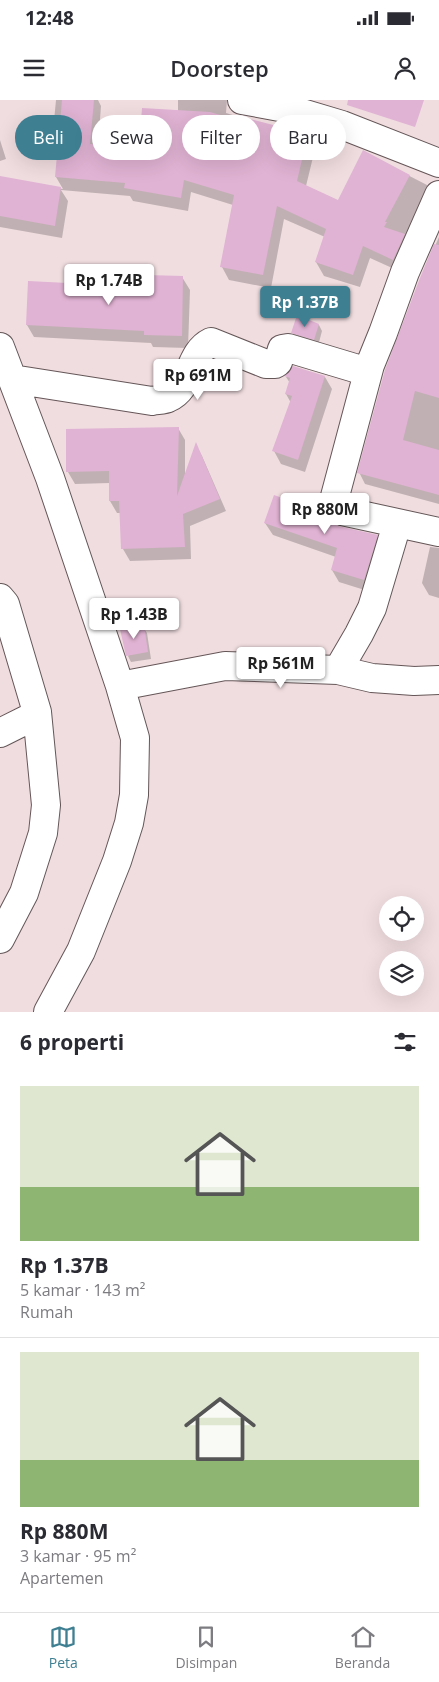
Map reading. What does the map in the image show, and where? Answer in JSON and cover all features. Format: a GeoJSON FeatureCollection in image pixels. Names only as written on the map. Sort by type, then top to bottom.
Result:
{"type":"FeatureCollection","features":[{"type":"Feature","properties":{"kind":"street"},"geometry":{"type":"LineString","coordinates":[[246,100],[285,108],[342,124],[439,163]]}},
{"type":"Feature","properties":{"kind":"street"},"geometry":{"type":"LineString","coordinates":[[439,195],[405,272],[368,372],[334,500],[342,511],[439,532]]}},
{"type":"Feature","properties":{"kind":"street"},"geometry":{"type":"LineString","coordinates":[[12,380],[152,401],[168,398],[180,390],[204,345],[210,342],[266,364],[278,362],[282,349],[288,348],[368,372]]}},
{"type":"Feature","properties":{"kind":"street"},"geometry":{"type":"LineString","coordinates":[[0,347],[50,478],[120,686],[135,738],[134,795],[129,823],[117,861],[81,951],[48,1012]]}},
{"type":"Feature","properties":{"kind":"street"},"geometry":{"type":"LineString","coordinates":[[338,670],[372,608],[397,524]]}},
{"type":"Feature","properties":{"kind":"street"},"geometry":{"type":"LineString","coordinates":[[0,598],[5,604],[38,712],[46,805],[43,833],[24,893],[0,939]]}},
{"type":"Feature","properties":{"kind":"street"},"geometry":{"type":"LineString","coordinates":[[120,686],[225,666],[338,670],[372,678],[414,681],[439,680]]}},
{"type":"Feature","properties":{"kind":"street"},"geometry":{"type":"LineString","coordinates":[[0,733],[38,712]]}},
{"type":"Feature","properties":{"kind":"building"},"geometry":{"type":"Polygon","coordinates":[[[62,100],[94,100],[90,144],[92,144],[92,160],[172,160],[172,115],[141,115],[142,108],[210,112],[220,115],[182,115],[182,160],[260,160],[260,122],[270,124],[270,160],[302,160],[297,181],[338,200],[363,150],[410,175],[384,227],[405,234],[393,260],[363,246],[353,275],[315,262],[326,229],[277,206],[263,275],[220,267],[234,195],[184,180],[181,198],[124,188],[125,183],[55,177],[57,160],[82,160],[82,115],[61,115],[62,100]]]}},
{"type":"Feature","properties":{"kind":"building"},"geometry":{"type":"Polygon","coordinates":[[[348,100],[424,100],[415,127],[347,105],[348,100]]]}},
{"type":"Feature","properties":{"kind":"building"},"geometry":{"type":"Polygon","coordinates":[[[0,176],[61,187],[55,226],[0,216],[0,176]]]}},
{"type":"Feature","properties":{"kind":"building"},"geometry":{"type":"Polygon","coordinates":[[[434,244],[439,245],[439,398],[415,391],[403,440],[439,450],[439,495],[357,473],[385,370],[434,244]]]}},
{"type":"Feature","properties":{"kind":"building"},"geometry":{"type":"Polygon","coordinates":[[[146,275],[183,276],[182,336],[144,335],[144,331],[26,325],[28,281],[146,287],[146,275]]]}},
{"type":"Feature","properties":{"kind":"building"},"geometry":{"type":"Polygon","coordinates":[[[297,315],[319,324],[314,340],[291,333],[297,315]]]}},
{"type":"Feature","properties":{"kind":"building"},"geometry":{"type":"Polygon","coordinates":[[[293,366],[325,376],[298,460],[272,451],[292,396],[285,394],[290,378],[284,376],[293,366]]]}},
{"type":"Feature","properties":{"kind":"building"},"geometry":{"type":"Polygon","coordinates":[[[179,427],[177,496],[196,442],[220,499],[183,514],[185,547],[121,549],[119,501],[109,501],[109,471],[66,472],[66,429],[179,427]]]}},
{"type":"Feature","properties":{"kind":"building"},"geometry":{"type":"Polygon","coordinates":[[[274,495],[322,512],[331,522],[338,526],[378,535],[364,580],[331,570],[337,548],[264,523],[274,495]]]}},
{"type":"Feature","properties":{"kind":"building"},"geometry":{"type":"Polygon","coordinates":[[[144,625],[148,652],[126,656],[120,629],[144,625]]]}}]}
